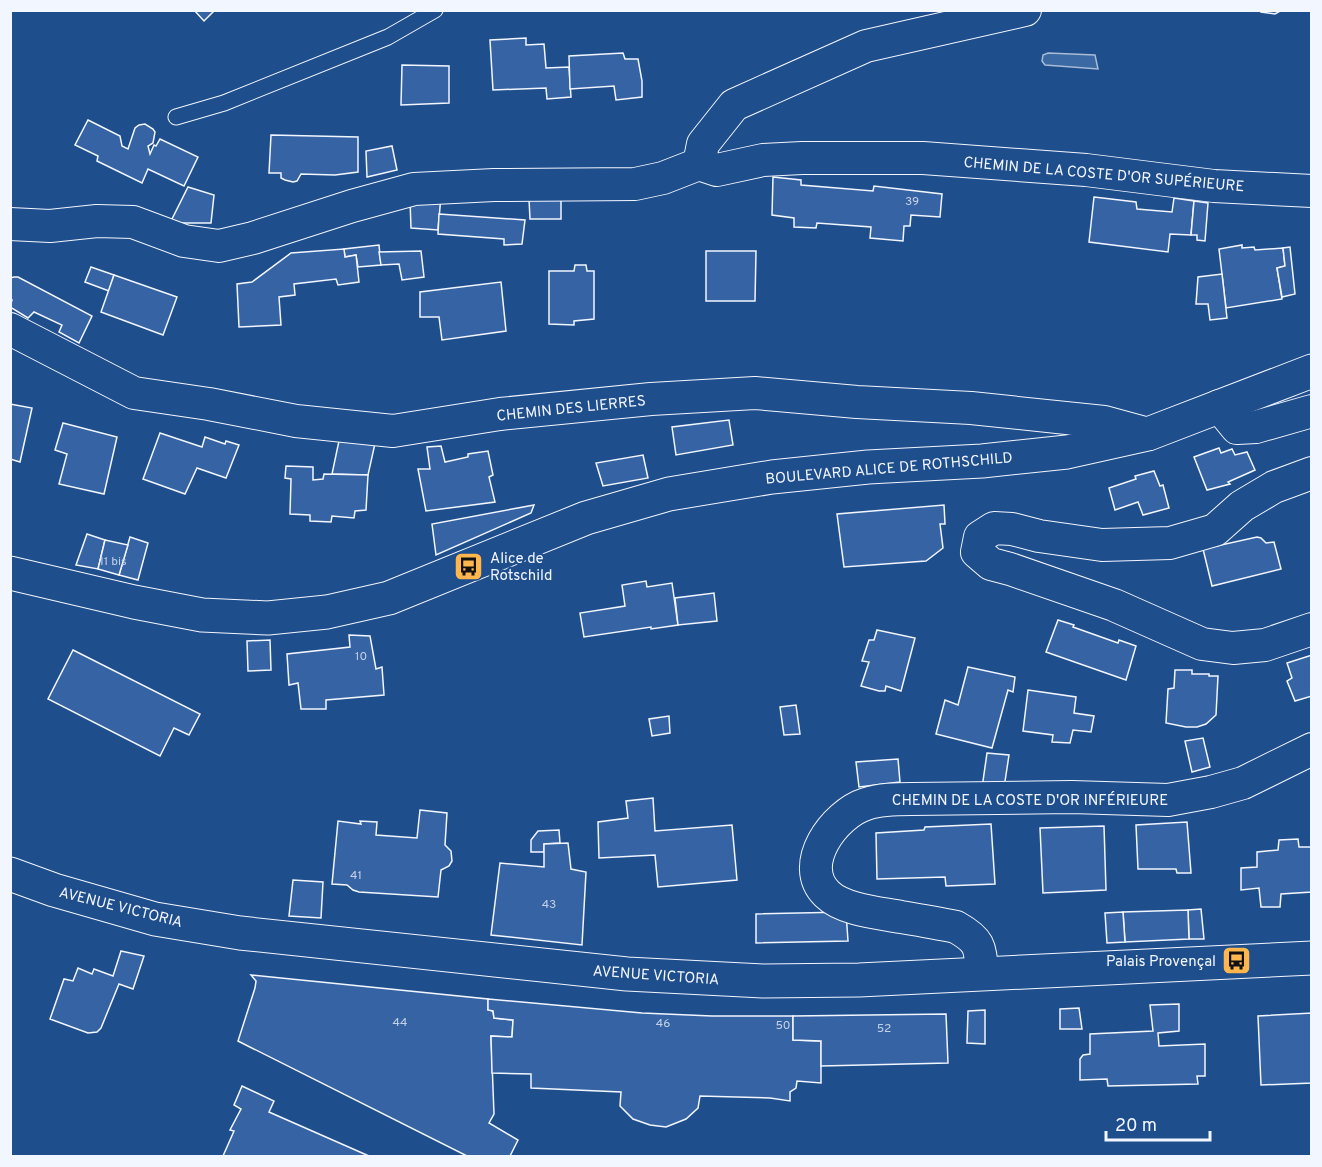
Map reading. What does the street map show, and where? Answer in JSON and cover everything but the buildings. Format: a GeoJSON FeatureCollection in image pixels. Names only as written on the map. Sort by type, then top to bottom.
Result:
{"type":"FeatureCollection","features":[{"type":"Feature","properties":{"kind":"main road","name":"BOULEVARD ALICE DE ROTHSCHILD"},"geometry":{"type":"LineString","coordinates":[[10,573],[134,602],[202,615],[268,618],[327,612],[388,598],[586,518],[669,494],[772,477],[868,466],[982,460],[1067,452],[1148,434],[1311,371]]}},
{"type":"Feature","properties":{"kind":"main road","name":"AVENUE VICTORIA"},"geometry":{"type":"LineString","coordinates":[[10,874],[54,890],[155,919],[240,933],[603,972],[763,981],[859,980],[1311,958]]}},
{"type":"Feature","properties":{"kind":"street"},"geometry":{"type":"LineString","coordinates":[[10,224],[50,226],[96,221],[134,222],[184,241],[219,246],[253,238],[414,189],[494,185],[635,184],[663,178],[699,164],[703,144],[734,105],[866,46],[1025,10]]}},
{"type":"Feature","properties":{"kind":"street","name":"CHEMIN DE LA COSTE D'OR SUPÉRIEURE"},"geometry":{"type":"LineString","coordinates":[[699,164],[717,170],[763,160],[923,158],[1086,170],[1214,186],[1311,191]]}},
{"type":"Feature","properties":{"kind":"street","name":"CHEMIN DES LIERRES"},"geometry":{"type":"LineString","coordinates":[[10,329],[134,393],[210,404],[296,421],[393,431],[500,414],[651,399],[755,393],[993,410],[1104,422],[1148,434]]}},
{"type":"Feature","properties":{"kind":"street"},"geometry":{"type":"LineString","coordinates":[[1220,405],[1237,428],[1256,426],[1311,411]]}},
{"type":"Feature","properties":{"kind":"street"},"geometry":{"type":"LineString","coordinates":[[1311,473],[1274,487],[1242,506],[1215,530],[1170,543],[1102,545],[1039,536],[1012,529],[994,528],[980,537],[977,552],[991,564],[1114,605],[1202,644],[1233,648],[1265,645],[1311,629]]}},
{"type":"Feature","properties":{"kind":"street","name":"CHEMIN DE LA COSTE D'OR INFÉRIEURE"},"geometry":{"type":"LineString","coordinates":[[982,974],[980,948],[969,934],[956,927],[861,909],[842,903],[827,894],[817,879],[816,864],[819,848],[834,827],[848,814],[865,804],[912,799],[1072,797],[1168,800],[1243,783],[1311,749]]}},
{"type":"Feature","properties":{"kind":"lane"},"geometry":{"type":"LineString","coordinates":[[176,117],[224,103],[388,37],[435,10]]}},
{"type":"Feature","properties":{"kind":"water"},"geometry":{"type":"Polygon","coordinates":[[[1048,53],[1095,55],[1098,69],[1045,65],[1042,61],[1043,55],[1048,53]]]}},
{"type":"Feature","properties":{"kind":"place","name":"Alice de Rotschild"},"geometry":{"type":"Point","coordinates":[469,567]}},
{"type":"Feature","properties":{"kind":"place","name":"Palais Provençal"},"geometry":{"type":"Point","coordinates":[1237,961]}}]}
